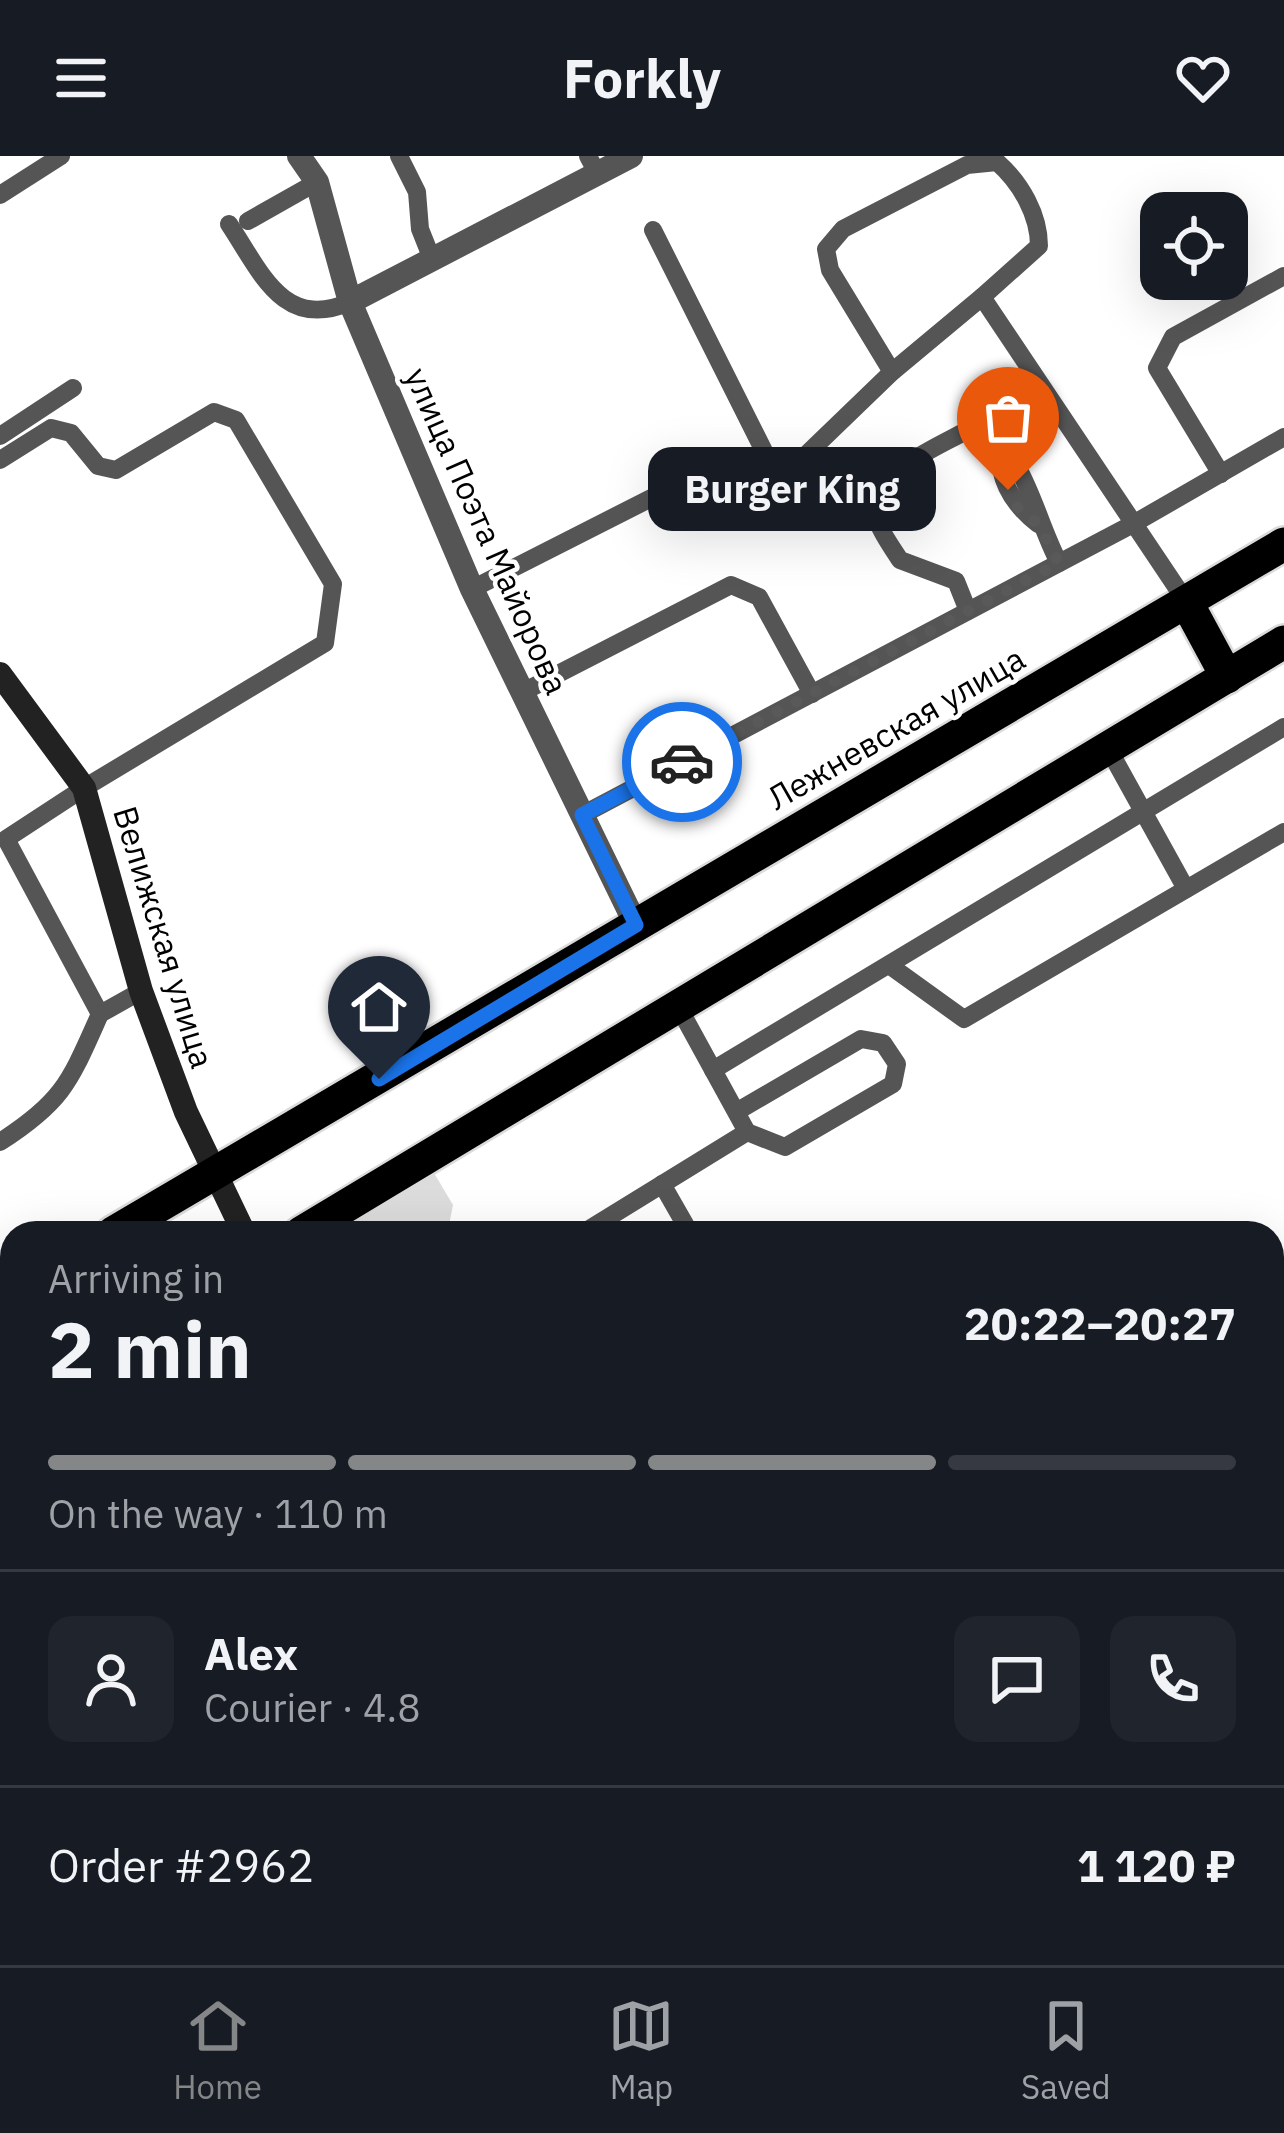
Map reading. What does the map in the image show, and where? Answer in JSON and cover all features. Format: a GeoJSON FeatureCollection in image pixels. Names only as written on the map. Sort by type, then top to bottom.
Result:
{"type":"FeatureCollection","features":[{"type":"Feature","properties":{"kind":"highway","name":"Лежневская улица"},"geometry":{"type":"LineString","coordinates":[[134,1221],[1284,544]]}},
{"type":"Feature","properties":{"kind":"highway"},"geometry":{"type":"LineString","coordinates":[[1187,603],[1226,677]]}},
{"type":"Feature","properties":{"kind":"highway"},"geometry":{"type":"LineString","coordinates":[[321,1221],[1284,642]]}},
{"type":"Feature","properties":{"kind":"main road","name":"Велижская улица"},"geometry":{"type":"LineString","coordinates":[[0,674],[84,788],[141,991],[185,1112],[238,1221]]}},
{"type":"Feature","properties":{"kind":"street","name":"улица Поэта Майорова"},"geometry":{"type":"LineString","coordinates":[[299,156],[317,182],[350,302],[472,589],[636,925]]}},
{"type":"Feature","properties":{"kind":"street"},"geometry":{"type":"LineString","coordinates":[[350,302],[593,164],[632,156]]}},
{"type":"Feature","properties":{"kind":"lane"},"geometry":{"type":"LineString","coordinates":[[0,194],[61,156]]}},
{"type":"Feature","properties":{"kind":"lane"},"geometry":{"type":"LineString","coordinates":[[399,156],[417,192],[420,229],[432,259]]}},
{"type":"Feature","properties":{"kind":"lane"},"geometry":{"type":"LineString","coordinates":[[653,230],[779,481],[892,372],[1039,246],[1039,224],[1010,174],[997,162],[967,165],[843,229],[826,249],[830,270],[892,372]]}},
{"type":"Feature","properties":{"kind":"lane"},"geometry":{"type":"LineString","coordinates":[[317,182],[238,223],[278,296],[327,312],[350,302]]}},
{"type":"Feature","properties":{"kind":"lane"},"geometry":{"type":"LineString","coordinates":[[1221,474],[1157,368],[1173,337],[1284,276]]}},
{"type":"Feature","properties":{"kind":"lane"},"geometry":{"type":"LineString","coordinates":[[982,297],[1187,603]]}},
{"type":"Feature","properties":{"kind":"lane"},"geometry":{"type":"LineString","coordinates":[[0,436],[73,388]]}},
{"type":"Feature","properties":{"kind":"lane"},"geometry":{"type":"LineString","coordinates":[[0,460],[51,428],[71,433],[98,466],[116,470],[214,412],[236,420],[333,584],[325,644],[3,834],[100,1014]]}},
{"type":"Feature","properties":{"kind":"lane"},"geometry":{"type":"LineString","coordinates":[[968,611],[956,581],[900,560],[875,516],[875,492],[886,478],[969,429],[983,427],[1015,458],[1033,494],[1038,524],[1059,563]]}},
{"type":"Feature","properties":{"kind":"lane"},"geometry":{"type":"LineString","coordinates":[[582,815],[1132,524],[1284,437]]}},
{"type":"Feature","properties":{"kind":"lane"},"geometry":{"type":"LineString","coordinates":[[472,589],[669,489]]}},
{"type":"Feature","properties":{"kind":"lane"},"geometry":{"type":"LineString","coordinates":[[521,693],[730,585],[759,597],[812,694]]}},
{"type":"Feature","properties":{"kind":"lane"},"geometry":{"type":"LineString","coordinates":[[713,1070],[1284,727]]}},
{"type":"Feature","properties":{"kind":"lane"},"geometry":{"type":"LineString","coordinates":[[1108,748],[1186,889]]}},
{"type":"Feature","properties":{"kind":"lane"},"geometry":{"type":"LineString","coordinates":[[889,965],[964,1019],[1284,832]]}},
{"type":"Feature","properties":{"kind":"lane"},"geometry":{"type":"LineString","coordinates":[[0,1142],[34,1120],[67,1088],[100,1014],[141,991]]}},
{"type":"Feature","properties":{"kind":"lane"},"geometry":{"type":"LineString","coordinates":[[679,1008],[736,1112],[747,1132],[785,1147],[893,1084],[897,1064],[883,1043],[861,1040],[736,1112]]}},
{"type":"Feature","properties":{"kind":"lane"},"geometry":{"type":"LineString","coordinates":[[606,1221],[747,1132]]}},
{"type":"Feature","properties":{"kind":"lane"},"geometry":{"type":"LineString","coordinates":[[662,1184],[683,1221]]}},
{"type":"Feature","properties":{"kind":"shaded area"},"geometry":{"type":"Polygon","coordinates":[[[434,1173],[453,1205],[450,1221],[350,1221],[434,1173]]]}},
{"type":"Feature","properties":{"kind":"way so far"},"geometry":{"type":"LineString","coordinates":[[682,762],[1059,563],[1038,524],[1017,507],[1008,490]]}},
{"type":"Feature","properties":{"kind":"place","name":"Burger King"},"geometry":{"type":"Point","coordinates":[1008,490]}},
{"type":"Feature","properties":{"kind":"route"},"geometry":{"type":"LineString","coordinates":[[379,1079],[636,925],[582,815],[682,762]]}}]}
